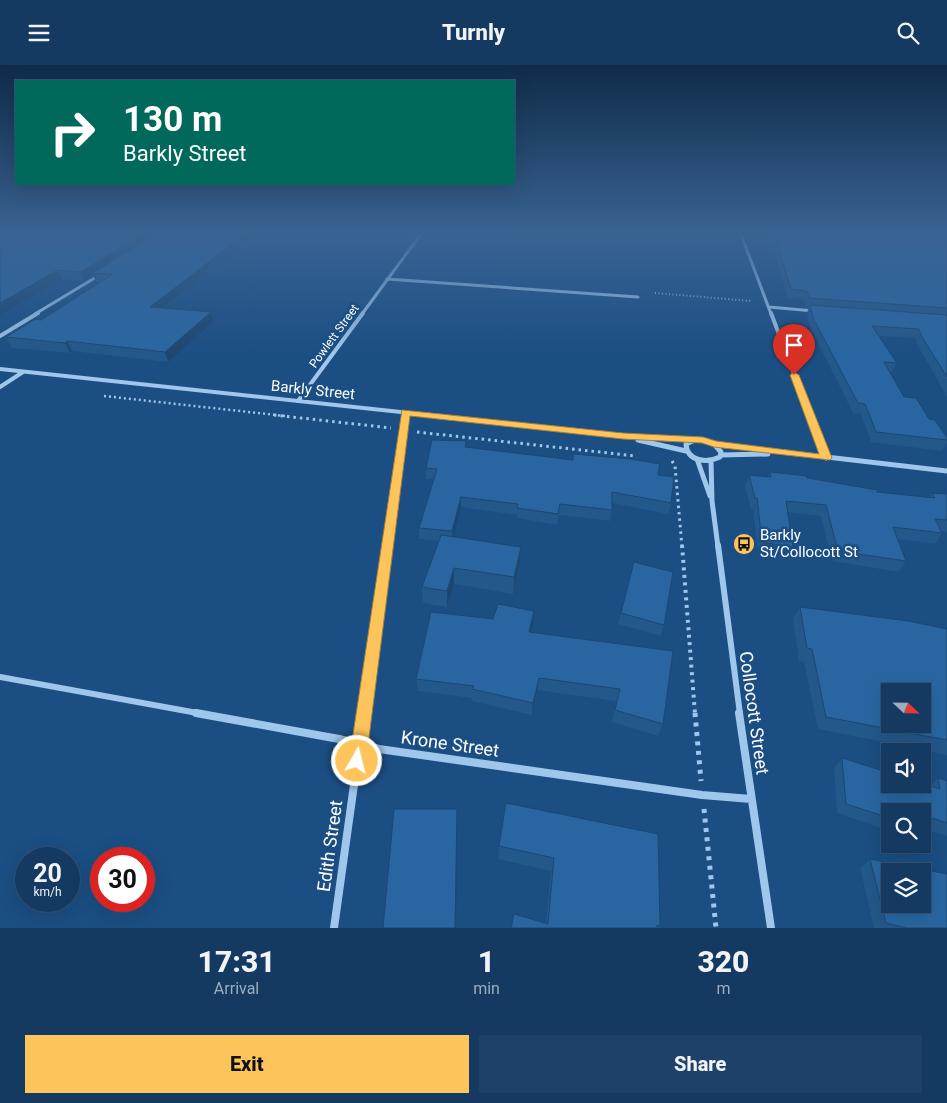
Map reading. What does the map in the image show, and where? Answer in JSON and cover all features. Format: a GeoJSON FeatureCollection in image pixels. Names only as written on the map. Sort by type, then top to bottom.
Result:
{"type":"FeatureCollection","features":[{"type":"Feature","properties":{"kind":"street","name":"Powlett Street"},"geometry":{"type":"LineString","coordinates":[[298,401],[391,274]]}},
{"type":"Feature","properties":{"kind":"street"},"geometry":{"type":"LineString","coordinates":[[756,274],[826,458]]}},
{"type":"Feature","properties":{"kind":"street"},"geometry":{"type":"LineString","coordinates":[[0,336],[101,275]]}},
{"type":"Feature","properties":{"kind":"street"},"geometry":{"type":"LineString","coordinates":[[388,279],[638,297]]}},
{"type":"Feature","properties":{"kind":"street"},"geometry":{"type":"LineString","coordinates":[[768,307],[823,311]]}},
{"type":"Feature","properties":{"kind":"street","name":"Barkly Street"},"geometry":{"type":"LineString","coordinates":[[0,369],[623,436],[703,440],[714,444]]}},
{"type":"Feature","properties":{"kind":"street"},"geometry":{"type":"LineString","coordinates":[[0,387],[23,372]]}},
{"type":"Feature","properties":{"kind":"street","name":"Edith Street"},"geometry":{"type":"LineString","coordinates":[[334,928],[405,412]]}},
{"type":"Feature","properties":{"kind":"street","name":"Barkly Street"},"geometry":{"type":"LineString","coordinates":[[623,436],[686,451]]}},
{"type":"Feature","properties":{"kind":"street"},"geometry":{"type":"LineString","coordinates":[[692,440],[686,445],[686,451],[697,459],[711,461],[718,459],[721,455],[783,453]]}},
{"type":"Feature","properties":{"kind":"street"},"geometry":{"type":"LineString","coordinates":[[714,444],[947,471]]}},
{"type":"Feature","properties":{"kind":"street"},"geometry":{"type":"LineString","coordinates":[[714,444],[720,449],[721,455]]}},
{"type":"Feature","properties":{"kind":"street","name":"Collocott Street"},"geometry":{"type":"LineString","coordinates":[[697,459],[712,501]]}},
{"type":"Feature","properties":{"kind":"street","name":"Collocott Street"},"geometry":{"type":"LineString","coordinates":[[711,461],[712,501],[751,799],[771,928]]}},
{"type":"Feature","properties":{"kind":"street","name":"Krone Street"},"geometry":{"type":"LineString","coordinates":[[0,677],[360,743],[379,749],[702,795],[751,799]]}},
{"type":"Feature","properties":{"kind":"path"},"geometry":{"type":"LineString","coordinates":[[655,293],[751,301]]}},
{"type":"Feature","properties":{"kind":"path"},"geometry":{"type":"LineString","coordinates":[[102,395],[641,456]]}},
{"type":"Feature","properties":{"kind":"path"},"geometry":{"type":"LineString","coordinates":[[666,460],[672,461],[675,466],[702,795],[716,928]]}},
{"type":"Feature","properties":{"kind":"building"},"geometry":{"type":"Polygon","coordinates":[[[0,274],[50,274],[0,303],[0,274]]]}},
{"type":"Feature","properties":{"kind":"building"},"geometry":{"type":"Polygon","coordinates":[[[113,274],[193,274],[150,307],[211,312],[165,352],[67,341],[65,343],[6,337],[36,319],[41,320],[113,274]]]}},
{"type":"Feature","properties":{"kind":"building"},"geometry":{"type":"Polygon","coordinates":[[[786,274],[947,274],[947,308],[809,298],[807,291],[791,289],[786,274]]]}},
{"type":"Feature","properties":{"kind":"building"},"geometry":{"type":"Polygon","coordinates":[[[810,305],[947,315],[947,377],[919,329],[872,326],[897,363],[884,362],[904,397],[916,398],[929,419],[935,420],[947,440],[876,432],[865,404],[858,403],[813,318],[810,305]]]}},
{"type":"Feature","properties":{"kind":"building"},"geometry":{"type":"Polygon","coordinates":[[[432,440],[466,441],[465,447],[573,460],[573,454],[630,459],[660,464],[658,475],[674,477],[671,503],[612,492],[612,510],[560,504],[558,514],[517,508],[518,504],[461,497],[452,531],[419,528],[437,469],[426,468],[432,440]]]}},
{"type":"Feature","properties":{"kind":"building"},"geometry":{"type":"Polygon","coordinates":[[[770,472],[806,476],[807,478],[877,490],[877,492],[935,498],[932,493],[947,494],[947,520],[935,519],[942,533],[893,527],[906,561],[838,551],[826,505],[786,501],[793,547],[762,542],[757,498],[755,498],[749,475],[771,477],[770,472]]]}},
{"type":"Feature","properties":{"kind":"building"},"geometry":{"type":"Polygon","coordinates":[[[441,535],[521,547],[514,577],[454,568],[447,591],[422,587],[441,535]]]}},
{"type":"Feature","properties":{"kind":"building"},"geometry":{"type":"Polygon","coordinates":[[[634,562],[673,572],[664,625],[621,613],[634,562]]]}},
{"type":"Feature","properties":{"kind":"building"},"geometry":{"type":"Polygon","coordinates":[[[498,604],[534,611],[529,632],[673,651],[663,724],[615,710],[620,689],[539,678],[533,703],[472,689],[474,686],[416,679],[431,612],[493,619],[498,604]]]}},
{"type":"Feature","properties":{"kind":"building"},"geometry":{"type":"Polygon","coordinates":[[[800,607],[908,621],[947,629],[947,740],[910,733],[931,733],[931,683],[881,683],[881,727],[826,717],[812,649],[807,648],[800,607]]]}},
{"type":"Feature","properties":{"kind":"building"},"geometry":{"type":"Polygon","coordinates":[[[842,758],[881,770],[881,793],[931,793],[931,786],[940,789],[938,778],[947,781],[947,823],[931,818],[931,803],[881,803],[881,815],[846,804],[842,758]]]}},
{"type":"Feature","properties":{"kind":"building"},"geometry":{"type":"Polygon","coordinates":[[[506,803],[658,834],[660,926],[657,925],[657,928],[511,928],[514,914],[548,924],[554,858],[499,846],[506,803]]]}},
{"type":"Feature","properties":{"kind":"building"},"geometry":{"type":"Polygon","coordinates":[[[394,809],[457,809],[455,928],[383,928],[394,809]]]}},
{"type":"Feature","properties":{"kind":"building"},"geometry":{"type":"Polygon","coordinates":[[[870,859],[891,863],[881,863],[881,903],[870,859]]]}},
{"type":"Feature","properties":{"kind":"building"},"geometry":{"type":"Polygon","coordinates":[[[931,871],[947,874],[947,928],[907,928],[886,923],[884,913],[931,913],[931,871]]]}},
{"type":"Feature","properties":{"kind":"place","name":"Barkly St/Collocott St"},"geometry":{"type":"Point","coordinates":[744,544]}},
{"type":"Feature","properties":{"kind":"route"},"geometry":{"type":"LineString","coordinates":[[357,761],[405,412],[623,436],[697,439],[714,444],[826,458],[794,375]]}}]}
